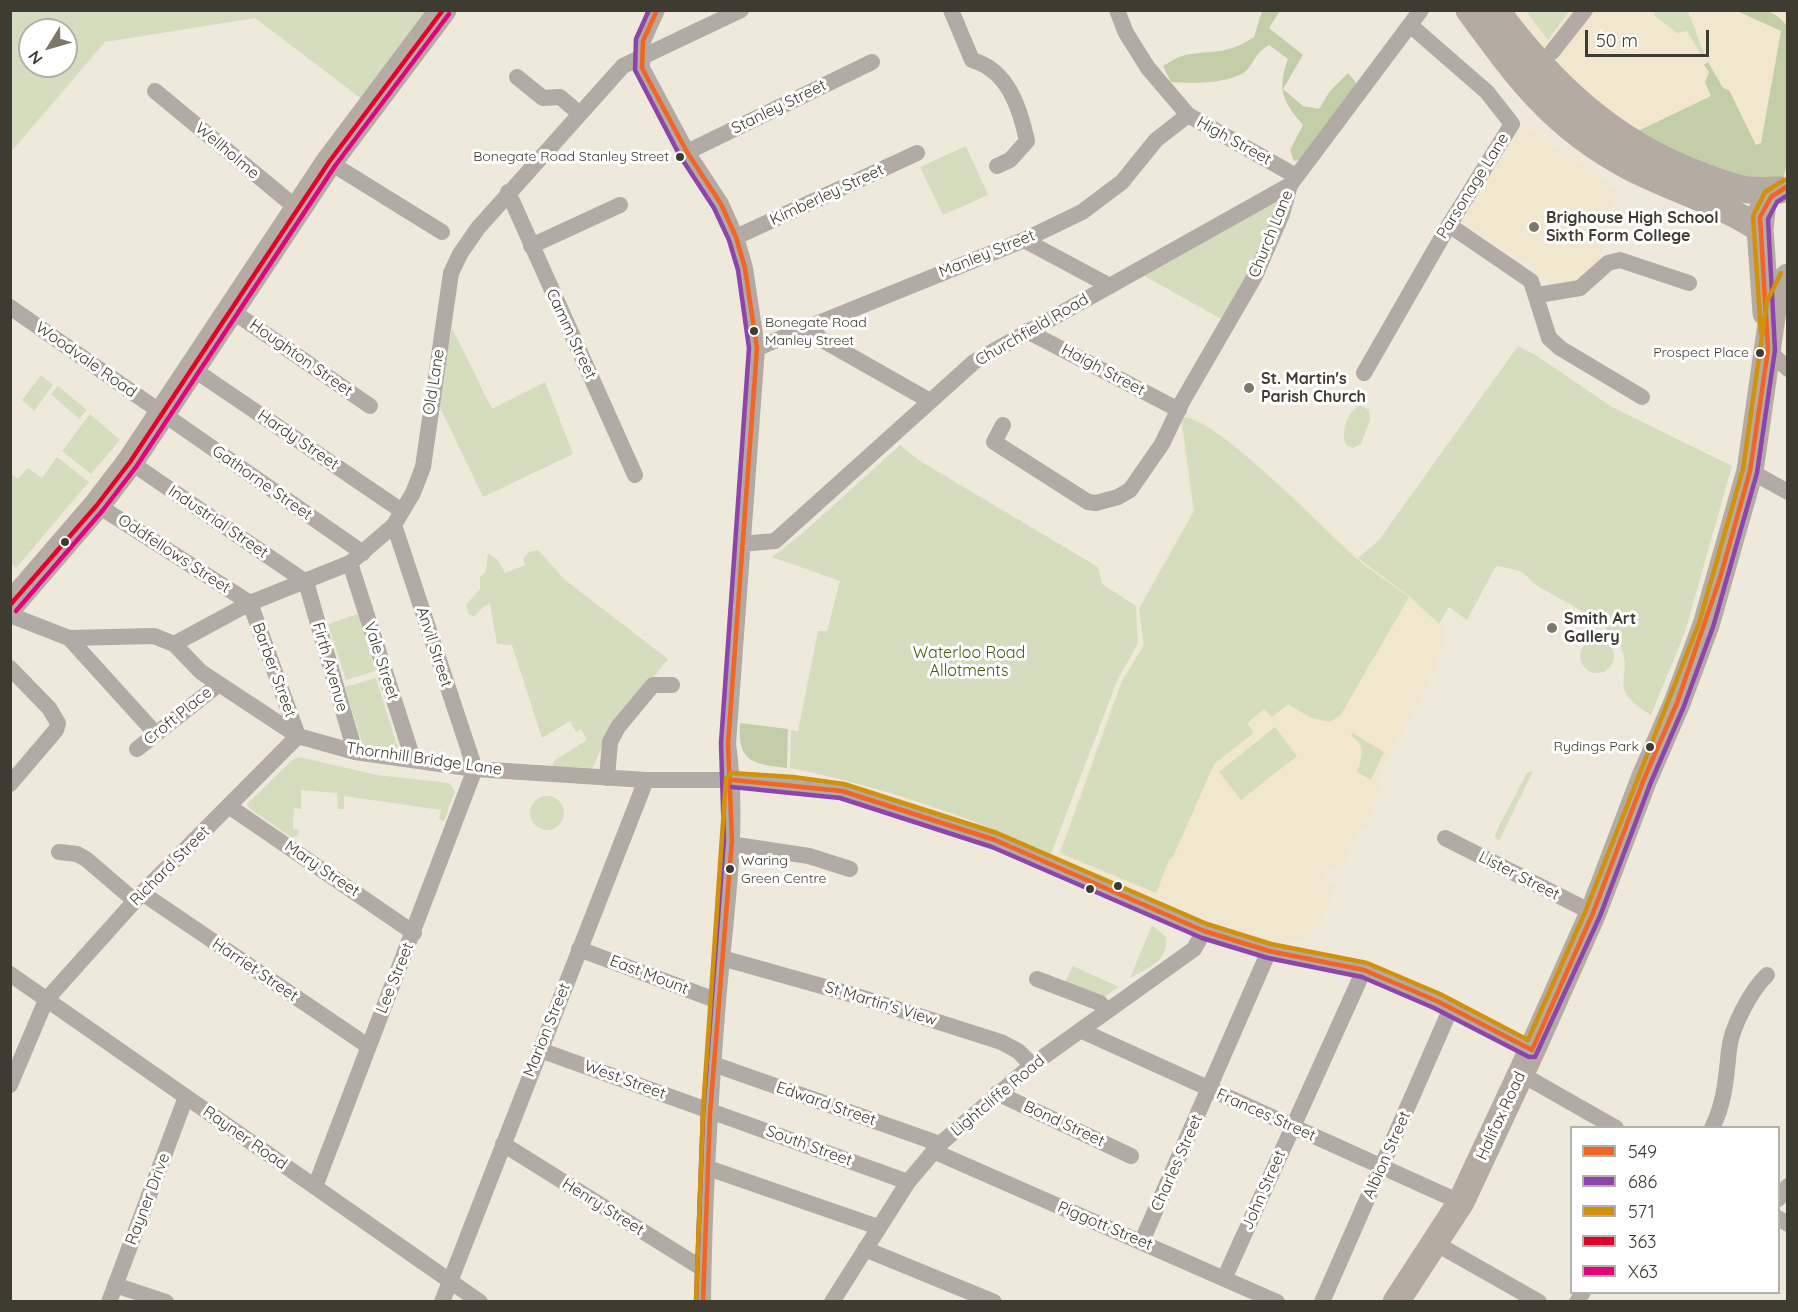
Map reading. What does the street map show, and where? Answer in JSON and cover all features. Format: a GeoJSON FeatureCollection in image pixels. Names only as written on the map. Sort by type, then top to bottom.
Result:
{"type":"FeatureCollection","features":[{"type":"Feature","properties":{"kind":"main road"},"geometry":{"type":"LineString","coordinates":[[10,606],[98,505],[130,462],[329,162],[443,10]]}},
{"type":"Feature","properties":{"kind":"main road"},"geometry":{"type":"LineString","coordinates":[[1469,10],[1523,84],[1547,109],[1599,150],[1630,167],[1735,212],[1761,232],[1768,246],[1788,259]]}},
{"type":"Feature","properties":{"kind":"main road"},"geometry":{"type":"LineString","coordinates":[[1496,10],[1544,70],[1571,98],[1605,124],[1644,149],[1675,165],[1729,185],[1749,190],[1786,188]]}},
{"type":"Feature","properties":{"kind":"main road","name":"Halifax Road"},"geometry":{"type":"LineString","coordinates":[[1768,350],[1761,232],[1764,206],[1786,188]]}},
{"type":"Feature","properties":{"kind":"main road","name":"Halifax Road"},"geometry":{"type":"LineString","coordinates":[[1396,1302],[1435,1244],[1533,1050],[1593,914],[1706,625],[1750,471],[1774,303],[1788,277]]}},
{"type":"Feature","properties":{"kind":"street"},"geometry":{"type":"LineString","coordinates":[[657,10],[642,41],[642,68],[687,152],[721,204],[736,237],[745,268],[757,348],[728,744],[733,780],[710,1111],[702,1302]]}},
{"type":"Feature","properties":{"kind":"street","name":"Old Lane"},"geometry":{"type":"LineString","coordinates":[[174,644],[250,603],[306,582],[356,558],[398,518],[423,467],[451,273],[460,254],[508,192],[623,66],[741,10]]}},
{"type":"Feature","properties":{"kind":"street"},"geometry":{"type":"LineString","coordinates":[[951,10],[972,60],[985,63],[1000,74],[1022,114],[1027,141],[1010,160],[997,166]]}},
{"type":"Feature","properties":{"kind":"street","name":"High Street"},"geometry":{"type":"LineString","coordinates":[[1117,10],[1126,33],[1148,68],[1188,115],[1293,180]]}},
{"type":"Feature","properties":{"kind":"street","name":"Church Lane"},"geometry":{"type":"LineString","coordinates":[[1003,425],[990,448],[1088,502],[1096,503],[1130,490],[1161,444],[1255,276],[1282,214],[1293,180],[1421,10]]}},
{"type":"Feature","properties":{"kind":"street"},"geometry":{"type":"LineString","coordinates":[[1552,52],[1585,10]]}},
{"type":"Feature","properties":{"kind":"street","name":"Parsonage Lane"},"geometry":{"type":"LineString","coordinates":[[1364,373],[1449,225],[1512,124],[1486,92],[1410,25]]}},
{"type":"Feature","properties":{"kind":"street","name":"Stanley Street"},"geometry":{"type":"LineString","coordinates":[[687,152],[872,62]]}},
{"type":"Feature","properties":{"kind":"street"},"geometry":{"type":"LineString","coordinates":[[517,77],[543,98],[560,97],[580,114]]}},
{"type":"Feature","properties":{"kind":"street","name":"Wellholme"},"geometry":{"type":"LineString","coordinates":[[155,91],[299,210]]}},
{"type":"Feature","properties":{"kind":"street","name":"Manley Street"},"geometry":{"type":"LineString","coordinates":[[757,348],[1024,240],[1082,212],[1122,182],[1156,140],[1188,115]]}},
{"type":"Feature","properties":{"kind":"street","name":"Kimberley Street"},"geometry":{"type":"LineString","coordinates":[[736,237],[917,153]]}},
{"type":"Feature","properties":{"kind":"street"},"geometry":{"type":"LineString","coordinates":[[329,162],[442,232]]}},
{"type":"Feature","properties":{"kind":"street","name":"Churchfield Road"},"geometry":{"type":"LineString","coordinates":[[741,544],[765,544],[775,541],[974,362],[1293,180]]}},
{"type":"Feature","properties":{"kind":"street","name":"Camm Street"},"geometry":{"type":"LineString","coordinates":[[508,192],[635,475]]}},
{"type":"Feature","properties":{"kind":"street"},"geometry":{"type":"LineString","coordinates":[[531,246],[620,205]]}},
{"type":"Feature","properties":{"kind":"street"},"geometry":{"type":"LineString","coordinates":[[1449,225],[1532,281],[1549,338],[1560,348],[1642,397]]}},
{"type":"Feature","properties":{"kind":"street"},"geometry":{"type":"LineString","coordinates":[[1024,240],[1110,286]]}},
{"type":"Feature","properties":{"kind":"street"},"geometry":{"type":"LineString","coordinates":[[1538,295],[1580,288],[1608,263],[1620,260],[1689,283]]}},
{"type":"Feature","properties":{"kind":"street","name":"Woodvale Road"},"geometry":{"type":"LineString","coordinates":[[10,307],[162,413]]}},
{"type":"Feature","properties":{"kind":"street","name":"Houghton Street"},"geometry":{"type":"LineString","coordinates":[[232,310],[370,406]]}},
{"type":"Feature","properties":{"kind":"street"},"geometry":{"type":"LineString","coordinates":[[812,325],[819,338],[930,401]]}},
{"type":"Feature","properties":{"kind":"street","name":"Haigh Street"},"geometry":{"type":"LineString","coordinates":[[1027,331],[1179,410]]}},
{"type":"Feature","properties":{"kind":"street"},"geometry":{"type":"LineString","coordinates":[[1768,350],[1788,369]]}},
{"type":"Feature","properties":{"kind":"street","name":"Hardy Street"},"geometry":{"type":"LineString","coordinates":[[193,369],[398,518]]}},
{"type":"Feature","properties":{"kind":"street","name":"Gathorne Street"},"geometry":{"type":"LineString","coordinates":[[162,413],[356,558]]}},
{"type":"Feature","properties":{"kind":"street","name":"Industrial Street"},"geometry":{"type":"LineString","coordinates":[[130,462],[306,582]]}},
{"type":"Feature","properties":{"kind":"street"},"geometry":{"type":"LineString","coordinates":[[1750,471],[1788,492]]}},
{"type":"Feature","properties":{"kind":"street","name":"Oddfellows Street"},"geometry":{"type":"LineString","coordinates":[[98,505],[250,603]]}},
{"type":"Feature","properties":{"kind":"street","name":"Anvil Street"},"geometry":{"type":"LineString","coordinates":[[398,518],[475,769]]}},
{"type":"Feature","properties":{"kind":"street","name":"Vale Street"},"geometry":{"type":"LineString","coordinates":[[356,558],[413,759]]}},
{"type":"Feature","properties":{"kind":"street","name":"Firth Avenue"},"geometry":{"type":"LineString","coordinates":[[306,582],[355,752]]}},
{"type":"Feature","properties":{"kind":"street","name":"Barber Street"},"geometry":{"type":"LineString","coordinates":[[250,603],[298,736]]}},
{"type":"Feature","properties":{"kind":"street"},"geometry":{"type":"LineString","coordinates":[[10,615],[69,638],[154,636],[174,644]]}},
{"type":"Feature","properties":{"kind":"street"},"geometry":{"type":"LineString","coordinates":[[69,638],[156,734]]}},
{"type":"Feature","properties":{"kind":"street","name":"Thornhill Bridge Lane"},"geometry":{"type":"LineString","coordinates":[[174,644],[201,672],[298,736],[355,752],[475,769],[646,780],[733,780],[792,784],[842,791],[950,825],[1047,862],[1204,931],[1269,951],[1364,970],[1451,1008],[1533,1050]]}},
{"type":"Feature","properties":{"kind":"street"},"geometry":{"type":"LineString","coordinates":[[10,668],[49,708],[58,723],[56,730],[10,784]]}},
{"type":"Feature","properties":{"kind":"street","name":"Croft Place"},"geometry":{"type":"LineString","coordinates":[[137,749],[219,684]]}},
{"type":"Feature","properties":{"kind":"street"},"geometry":{"type":"LineString","coordinates":[[607,778],[610,742],[618,727],[653,685],[672,685]]}},
{"type":"Feature","properties":{"kind":"street","name":"Richard Street"},"geometry":{"type":"LineString","coordinates":[[10,1085],[46,1000],[138,897],[230,807],[298,736]]}},
{"type":"Feature","properties":{"kind":"street","name":"Lee Street"},"geometry":{"type":"LineString","coordinates":[[315,1187],[475,769]]}},
{"type":"Feature","properties":{"kind":"street","name":"Marion Street"},"geometry":{"type":"LineString","coordinates":[[442,1302],[646,780]]}},
{"type":"Feature","properties":{"kind":"street","name":"Mary Street"},"geometry":{"type":"LineString","coordinates":[[230,807],[414,933]]}},
{"type":"Feature","properties":{"kind":"street","name":"Lister Street"},"geometry":{"type":"LineString","coordinates":[[1445,838],[1593,914]]}},
{"type":"Feature","properties":{"kind":"street"},"geometry":{"type":"LineString","coordinates":[[730,844],[809,856],[850,869]]}},
{"type":"Feature","properties":{"kind":"street","name":"Harriet Street"},"geometry":{"type":"LineString","coordinates":[[59,852],[78,854],[86,859],[138,897],[368,1047]]}},
{"type":"Feature","properties":{"kind":"street","name":"Lightcliffe Road"},"geometry":{"type":"LineString","coordinates":[[832,1302],[908,1182],[936,1148],[1032,1065],[1194,949],[1204,931]]}},
{"type":"Feature","properties":{"kind":"street","name":"East Mount"},"geometry":{"type":"LineString","coordinates":[[579,949],[718,1001]]}},
{"type":"Feature","properties":{"kind":"street","name":"Charles Street"},"geometry":{"type":"LineString","coordinates":[[1142,1242],[1269,951]]}},
{"type":"Feature","properties":{"kind":"street","name":"St Martin's View"},"geometry":{"type":"LineString","coordinates":[[722,958],[857,996],[1001,1042],[1018,1051],[1032,1065]]}},
{"type":"Feature","properties":{"kind":"street","name":"John Street"},"geometry":{"type":"LineString","coordinates":[[1224,1278],[1364,970]]}},
{"type":"Feature","properties":{"kind":"street","name":"Rayner Road"},"geometry":{"type":"LineString","coordinates":[[10,974],[480,1302]]}},
{"type":"Feature","properties":{"kind":"street"},"geometry":{"type":"LineString","coordinates":[[1713,1126],[1721,1109],[1728,1048],[1733,1034],[1754,987],[1767,975]]}},
{"type":"Feature","properties":{"kind":"street"},"geometry":{"type":"LineString","coordinates":[[1037,979],[1100,1003],[1107,1011]]}},
{"type":"Feature","properties":{"kind":"street","name":"Albion Street"},"geometry":{"type":"LineString","coordinates":[[1322,1302],[1451,1008]]}},
{"type":"Feature","properties":{"kind":"street","name":"Frances Street"},"geometry":{"type":"LineString","coordinates":[[1082,1031],[1456,1200]]}},
{"type":"Feature","properties":{"kind":"street","name":"West Street"},"geometry":{"type":"LineString","coordinates":[[540,1050],[710,1111]]}},
{"type":"Feature","properties":{"kind":"street","name":"Edward Street"},"geometry":{"type":"LineString","coordinates":[[713,1064],[936,1148]]}},
{"type":"Feature","properties":{"kind":"street"},"geometry":{"type":"LineString","coordinates":[[1521,1074],[1612,1126]]}},
{"type":"Feature","properties":{"kind":"street","name":"Bond Street"},"geometry":{"type":"LineString","coordinates":[[997,1093],[1131,1156]]}},
{"type":"Feature","properties":{"kind":"street","name":"Rayner Drive"},"geometry":{"type":"LineString","coordinates":[[109,1302],[186,1097]]}},
{"type":"Feature","properties":{"kind":"street","name":"South Street"},"geometry":{"type":"LineString","coordinates":[[710,1111],[908,1182]]}},
{"type":"Feature","properties":{"kind":"street","name":"Henry Street"},"geometry":{"type":"LineString","coordinates":[[502,1144],[703,1269]]}},
{"type":"Feature","properties":{"kind":"street","name":"Piggott Street"},"geometry":{"type":"LineString","coordinates":[[936,1148],[1277,1302]]}},
{"type":"Feature","properties":{"kind":"street"},"geometry":{"type":"LineString","coordinates":[[708,1168],[878,1227]]}},
{"type":"Feature","properties":{"kind":"street"},"geometry":{"type":"LineString","coordinates":[[1435,1244],[1539,1302]]}},
{"type":"Feature","properties":{"kind":"street"},"geometry":{"type":"LineString","coordinates":[[865,1249],[994,1302]]}},
{"type":"Feature","properties":{"kind":"street"},"geometry":{"type":"LineString","coordinates":[[116,1285],[166,1302]]}},
{"type":"Feature","properties":{"kind":"shaded area"},"geometry":{"type":"Polygon","coordinates":[[[1496,11],[1787,11],[1787,187],[1644,149],[1496,11]]]}},
{"type":"Feature","properties":{"kind":"shaded area","name":"Brighouse High School Sixth Form College"},"geometry":{"type":"Polygon","coordinates":[[[1523,125],[1620,192],[1598,227],[1605,232],[1599,259],[1585,279],[1556,287],[1534,271],[1535,268],[1462,222],[1523,125]]]}},
{"type":"Feature","properties":{"kind":"shaded area"},"geometry":{"type":"Polygon","coordinates":[[[1187,415],[1199,419],[1271,476],[1358,558],[1409,596],[1447,630],[1432,679],[1377,777],[1381,786],[1366,826],[1361,829],[1352,843],[1347,861],[1327,869],[1324,884],[1334,884],[1331,898],[1317,928],[1304,940],[1276,942],[1222,925],[1056,856],[1121,681],[1142,645],[1137,608],[1192,511],[1179,416],[1187,415]]]}},
{"type":"Feature","properties":{"kind":"green space"},"geometry":{"type":"Polygon","coordinates":[[[10,11],[443,11],[371,106],[255,18],[105,42],[78,74],[78,18],[18,18],[18,78],[74,78],[11,152],[10,11]]]}},
{"type":"Feature","properties":{"kind":"green space"},"geometry":{"type":"Polygon","coordinates":[[[1262,11],[1280,11],[1269,28],[1303,55],[1283,89],[1303,106],[1319,109],[1330,91],[1348,73],[1356,82],[1354,90],[1300,160],[1294,161],[1290,150],[1303,125],[1286,102],[1282,87],[1288,59],[1269,45],[1259,53],[1242,74],[1223,80],[1200,83],[1171,82],[1163,66],[1185,55],[1220,51],[1244,43],[1254,37],[1262,11]]]}},
{"type":"Feature","properties":{"kind":"green space"},"geometry":{"type":"Polygon","coordinates":[[[1526,11],[1569,11],[1548,40],[1526,11]]]}},
{"type":"Feature","properties":{"kind":"green space"},"geometry":{"type":"Polygon","coordinates":[[[1656,11],[1688,11],[1704,53],[1701,55],[1687,31],[1677,33],[1654,15],[1656,11]]]}},
{"type":"Feature","properties":{"kind":"green space"},"geometry":{"type":"Polygon","coordinates":[[[1737,11],[1771,12],[1787,26],[1788,159],[1782,183],[1749,186],[1636,132],[1711,96],[1705,82],[1709,72],[1704,65],[1708,62],[1723,88],[1729,90],[1756,145],[1761,143],[1781,31],[1737,11]]]}},
{"type":"Feature","properties":{"kind":"green space"},"geometry":{"type":"Polygon","coordinates":[[[966,146],[988,195],[943,215],[920,167],[966,146]]]}},
{"type":"Feature","properties":{"kind":"green space"},"geometry":{"type":"Polygon","coordinates":[[[1290,185],[1228,323],[1136,271],[1290,185]]]}},
{"type":"Feature","properties":{"kind":"green space"},"geometry":{"type":"Polygon","coordinates":[[[452,328],[492,409],[545,382],[573,454],[483,497],[438,403],[452,328]]]}},
{"type":"Feature","properties":{"kind":"green space","name":"Rydings Park"},"geometry":{"type":"Polygon","coordinates":[[[1518,346],[1537,356],[1612,407],[1732,466],[1685,632],[1651,715],[1637,705],[1624,689],[1624,657],[1614,637],[1594,619],[1536,585],[1523,573],[1496,566],[1467,620],[1449,607],[1439,624],[1409,596],[1358,558],[1379,540],[1518,346]]]}},
{"type":"Feature","properties":{"kind":"green space"},"geometry":{"type":"Polygon","coordinates":[[[41,375],[53,385],[34,411],[22,400],[41,375]]]}},
{"type":"Feature","properties":{"kind":"green space"},"geometry":{"type":"Polygon","coordinates":[[[58,386],[87,410],[79,419],[51,394],[58,386]]]}},
{"type":"Feature","properties":{"kind":"green space"},"geometry":{"type":"Polygon","coordinates":[[[1360,405],[1369,410],[1370,420],[1361,444],[1353,448],[1347,446],[1344,430],[1352,412],[1360,405]]]}},
{"type":"Feature","properties":{"kind":"green space"},"geometry":{"type":"Polygon","coordinates":[[[90,414],[120,440],[91,474],[62,451],[90,414]]]}},
{"type":"Feature","properties":{"kind":"green space"},"geometry":{"type":"Polygon","coordinates":[[[1181,417],[1197,421],[1219,434],[1271,477],[1357,559],[1409,597],[1340,716],[1329,722],[1309,717],[1288,704],[1272,717],[1264,709],[1247,723],[1254,733],[1214,764],[1156,893],[1060,853],[1122,681],[1144,645],[1139,609],[1194,511],[1181,417]]]}},
{"type":"Feature","properties":{"kind":"green space","name":"Waterloo Road Allotments"},"geometry":{"type":"Polygon","coordinates":[[[900,445],[920,461],[1098,567],[1102,584],[1136,606],[1138,643],[1117,681],[1051,854],[987,827],[890,793],[790,768],[791,730],[798,731],[818,631],[827,631],[840,581],[772,557],[804,532],[900,445]]]}},
{"type":"Feature","properties":{"kind":"green space"},"geometry":{"type":"Polygon","coordinates":[[[57,457],[89,482],[16,568],[11,563],[11,474],[18,479],[28,468],[42,478],[57,457]]]}},
{"type":"Feature","properties":{"kind":"green space"},"geometry":{"type":"Polygon","coordinates":[[[538,550],[565,580],[668,659],[605,738],[593,768],[552,766],[555,760],[587,740],[581,729],[576,732],[570,721],[542,738],[512,645],[497,644],[490,604],[484,606],[474,617],[468,613],[466,605],[480,589],[480,577],[486,571],[488,553],[498,560],[505,573],[525,565],[523,559],[529,552],[538,550]]]}},
{"type":"Feature","properties":{"kind":"green space"},"geometry":{"type":"Polygon","coordinates":[[[358,614],[375,671],[346,680],[328,624],[358,614]]]}},
{"type":"Feature","properties":{"kind":"green space"},"geometry":{"type":"Polygon","coordinates":[[[1597,639],[1609,644],[1614,656],[1609,668],[1597,673],[1585,668],[1580,656],[1585,644],[1597,639]]]}},
{"type":"Feature","properties":{"kind":"green space"},"geometry":{"type":"Polygon","coordinates":[[[376,678],[399,752],[363,747],[345,687],[376,678]]]}},
{"type":"Feature","properties":{"kind":"green space"},"geometry":{"type":"Polygon","coordinates":[[[740,723],[788,729],[787,768],[765,765],[750,759],[741,746],[740,723]]]}},
{"type":"Feature","properties":{"kind":"green space"},"geometry":{"type":"Polygon","coordinates":[[[1275,727],[1297,756],[1241,800],[1219,772],[1275,727]]]}},
{"type":"Feature","properties":{"kind":"green space"},"geometry":{"type":"Polygon","coordinates":[[[1353,733],[1384,752],[1371,780],[1357,772],[1362,752],[1359,743],[1351,736],[1353,733]]]}},
{"type":"Feature","properties":{"kind":"green space"},"geometry":{"type":"Polygon","coordinates":[[[299,757],[377,775],[449,783],[455,791],[444,821],[439,819],[441,810],[344,796],[344,809],[338,809],[337,793],[301,790],[301,809],[294,808],[293,829],[299,830],[298,835],[292,838],[249,808],[247,804],[291,761],[299,757]]]}},
{"type":"Feature","properties":{"kind":"green space"},"geometry":{"type":"Polygon","coordinates":[[[1533,771],[1499,841],[1495,837],[1497,830],[1527,773],[1533,771]]]}},
{"type":"Feature","properties":{"kind":"green space"},"geometry":{"type":"Polygon","coordinates":[[[547,796],[559,801],[564,813],[559,825],[547,830],[535,825],[530,813],[535,801],[547,796]]]}},
{"type":"Feature","properties":{"kind":"green space"},"geometry":{"type":"Polygon","coordinates":[[[1152,925],[1166,937],[1164,952],[1156,963],[1130,978],[1152,925]]]}},
{"type":"Feature","properties":{"kind":"green space"},"geometry":{"type":"Polygon","coordinates":[[[1073,966],[1119,987],[1104,997],[1065,982],[1073,966]]]}},
{"type":"Feature","properties":{"kind":"transit line","name":"363"},"geometry":{"type":"LineString","coordinates":[[10,605],[97,505],[130,462],[329,162],[443,10]]}},
{"type":"Feature","properties":{"kind":"transit line","name":"686"},"geometry":{"type":"LineString","coordinates":[[649,10],[636,39],[635,70],[680,156],[714,208],[729,240],[738,270],[749,348],[721,743],[724,840],[703,1114],[696,1302]]}},
{"type":"Feature","properties":{"kind":"transit line","name":"549"},"geometry":{"type":"LineString","coordinates":[[657,10],[643,41],[642,68],[687,152],[721,204],[736,237],[745,268],[757,348],[728,744],[732,840],[710,1114],[703,1302]]}},
{"type":"Feature","properties":{"kind":"transit line","name":"X63"},"geometry":{"type":"LineString","coordinates":[[16,611],[103,510],[136,467],[335,166],[449,14]]}},
{"type":"Feature","properties":{"kind":"transit line","name":"571"},"geometry":{"type":"LineString","coordinates":[[1761,333],[1753,216],[1765,192],[1784,180]]}},
{"type":"Feature","properties":{"kind":"transit line","name":"549"},"geometry":{"type":"LineString","coordinates":[[733,780],[842,791],[995,840],[1204,931],[1269,951],[1364,970],[1437,1001],[1532,1050],[1593,913],[1644,779],[1677,703],[1720,578],[1750,471],[1768,350],[1760,217],[1771,197],[1788,186]]}},
{"type":"Feature","properties":{"kind":"transit line","name":"686"},"geometry":{"type":"LineString","coordinates":[[732,787],[840,798],[992,847],[1202,938],[1268,958],[1362,977],[1434,1008],[1529,1057],[1535,1057],[1600,916],[1713,627],[1757,473],[1775,350],[1768,219],[1777,202],[1788,195]]}},
{"type":"Feature","properties":{"kind":"transit line","name":"571"},"geometry":{"type":"LineString","coordinates":[[696,1302],[703,1110],[726,779],[731,773],[793,777],[844,784],[997,833],[1207,924],[1271,944],[1367,963],[1440,994],[1528,1040],[1586,910],[1699,623],[1743,469],[1767,301],[1781,273]]}},
{"type":"Feature","properties":{"kind":"place","name":"Bonegate Road Stanley Street"},"geometry":{"type":"Point","coordinates":[680,157]}},
{"type":"Feature","properties":{"kind":"place","name":"Brighouse High School Sixth Form College"},"geometry":{"type":"Point","coordinates":[1534,227]}},
{"type":"Feature","properties":{"kind":"place","name":"Bonegate Road Manley Street"},"geometry":{"type":"Point","coordinates":[754,331]}},
{"type":"Feature","properties":{"kind":"place","name":"Prospect Place"},"geometry":{"type":"Point","coordinates":[1760,353]}},
{"type":"Feature","properties":{"kind":"place","name":"St. Martin's Parish Church"},"geometry":{"type":"Point","coordinates":[1249,388]}},
{"type":"Feature","properties":{"kind":"place","name":"Smith Art Gallery"},"geometry":{"type":"Point","coordinates":[1552,628]}},
{"type":"Feature","properties":{"kind":"place","name":"Rydings Park"},"geometry":{"type":"Point","coordinates":[1650,747]}},
{"type":"Feature","properties":{"kind":"place","name":"Waring Green Centre"},"geometry":{"type":"Point","coordinates":[730,869]}}]}
